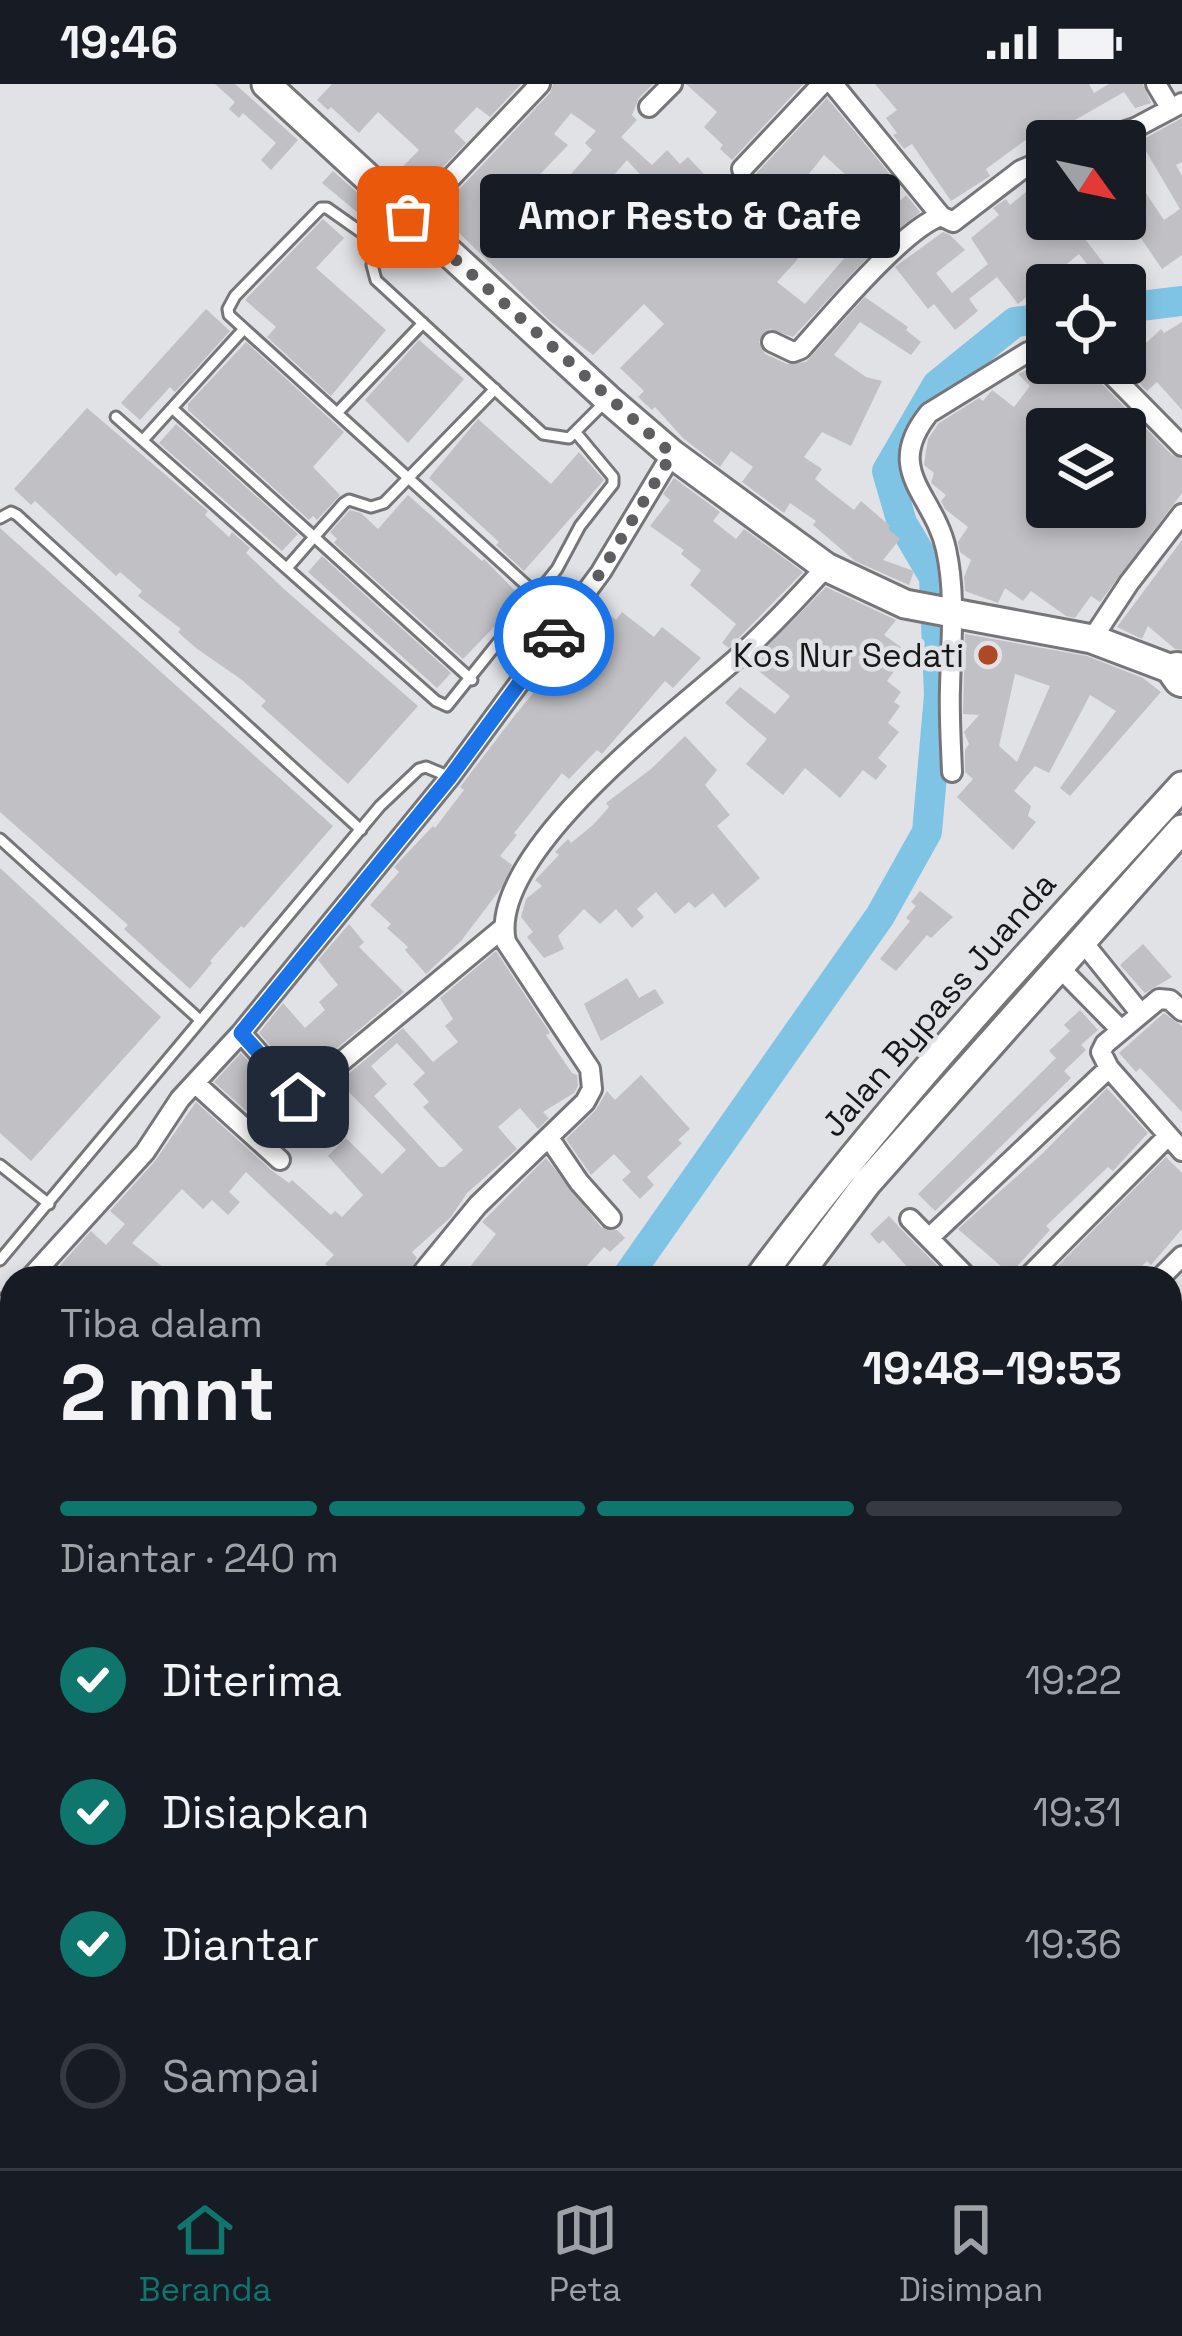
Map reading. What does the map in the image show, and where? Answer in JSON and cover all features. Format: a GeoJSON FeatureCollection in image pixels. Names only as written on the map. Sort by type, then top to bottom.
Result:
{"type":"FeatureCollection","features":[{"type":"Feature","properties":{"kind":"main road"},"geometry":{"type":"LineString","coordinates":[[266,84],[672,454],[826,567],[884,597],[1092,638],[1180,674]]}},
{"type":"Feature","properties":{"kind":"main road","name":"Jalan Bypass Juanda"},"geometry":{"type":"LineString","coordinates":[[768,1266],[850,1158],[1182,786]]}},
{"type":"Feature","properties":{"kind":"main road","name":"Jalan Bypass Juanda"},"geometry":{"type":"LineString","coordinates":[[805,1266],[867,1184],[1182,829]]}},
{"type":"Feature","properties":{"kind":"street"},"geometry":{"type":"LineString","coordinates":[[410,219],[540,84]]}},
{"type":"Feature","properties":{"kind":"street"},"geometry":{"type":"LineString","coordinates":[[650,107],[672,84]]}},
{"type":"Feature","properties":{"kind":"street"},"geometry":{"type":"LineString","coordinates":[[742,169],[823,84]]}},
{"type":"Feature","properties":{"kind":"street"},"geometry":{"type":"LineString","coordinates":[[1146,122],[1176,106],[1156,84]]}},
{"type":"Feature","properties":{"kind":"street"},"geometry":{"type":"LineString","coordinates":[[846,88],[941,216],[952,222],[1026,168]]}},
{"type":"Feature","properties":{"kind":"street"},"geometry":{"type":"LineString","coordinates":[[772,342],[793,352],[802,349],[855,289],[926,223],[941,216]]}},
{"type":"Feature","properties":{"kind":"street"},"geometry":{"type":"LineString","coordinates":[[952,772],[947,551],[940,527],[916,488],[909,465],[913,440],[929,413],[1026,353]]}},
{"type":"Feature","properties":{"kind":"street"},"geometry":{"type":"LineString","coordinates":[[1121,384],[1182,446]]}},
{"type":"Feature","properties":{"kind":"street"},"geometry":{"type":"LineString","coordinates":[[41,1266],[145,1152],[180,1099],[241,1033],[450,777],[601,572],[672,454]]}},
{"type":"Feature","properties":{"kind":"street"},"geometry":{"type":"LineString","coordinates":[[1092,638],[1182,514]]}},
{"type":"Feature","properties":{"kind":"street"},"geometry":{"type":"LineString","coordinates":[[253,1135],[503,928],[524,872],[595,780],[753,644],[826,567]]}},
{"type":"Feature","properties":{"kind":"street"},"geometry":{"type":"LineString","coordinates":[[428,1266],[478,1205],[590,1095],[590,1069],[512,951],[503,928]]}},
{"type":"Feature","properties":{"kind":"street"},"geometry":{"type":"LineString","coordinates":[[1082,941],[1141,1014]]}},
{"type":"Feature","properties":{"kind":"street"},"geometry":{"type":"LineString","coordinates":[[1058,966],[1121,1030]]}},
{"type":"Feature","properties":{"kind":"street"},"geometry":{"type":"LineString","coordinates":[[1082,991],[1106,968]]}},
{"type":"Feature","properties":{"kind":"street"},"geometry":{"type":"LineString","coordinates":[[1182,1011],[1165,998],[1102,1048],[1109,1068],[1182,1151]]}},
{"type":"Feature","properties":{"kind":"street"},"geometry":{"type":"LineString","coordinates":[[241,1033],[298,1097]]}},
{"type":"Feature","properties":{"kind":"street"},"geometry":{"type":"LineString","coordinates":[[929,1238],[1109,1068]]}},
{"type":"Feature","properties":{"kind":"street"},"geometry":{"type":"LineString","coordinates":[[196,1084],[280,1160]]}},
{"type":"Feature","properties":{"kind":"street"},"geometry":{"type":"LineString","coordinates":[[1039,1266],[1168,1136]]}},
{"type":"Feature","properties":{"kind":"street"},"geometry":{"type":"LineString","coordinates":[[549,1138],[611,1218]]}},
{"type":"Feature","properties":{"kind":"street"},"geometry":{"type":"LineString","coordinates":[[910,1219],[956,1266]]}},
{"type":"Feature","properties":{"kind":"lane"},"geometry":{"type":"LineString","coordinates":[[381,246],[327,208],[320,208],[230,302],[229,315],[537,595]]}},
{"type":"Feature","properties":{"kind":"lane"},"geometry":{"type":"LineString","coordinates":[[410,219],[381,246],[372,265],[374,276],[544,434],[556,438],[577,434],[608,398]]}},
{"type":"Feature","properties":{"kind":"lane"},"geometry":{"type":"LineString","coordinates":[[338,412],[423,322]]}},
{"type":"Feature","properties":{"kind":"lane"},"geometry":{"type":"LineString","coordinates":[[143,440],[243,330]]}},
{"type":"Feature","properties":{"kind":"lane"},"geometry":{"type":"LineString","coordinates":[[287,568],[344,503],[378,506],[495,388]]}},
{"type":"Feature","properties":{"kind":"lane"},"geometry":{"type":"LineString","coordinates":[[173,409],[472,680]]}},
{"type":"Feature","properties":{"kind":"lane"},"geometry":{"type":"LineString","coordinates":[[116,417],[442,705],[452,704],[472,680],[613,484],[613,477],[577,434]]}},
{"type":"Feature","properties":{"kind":"lane"},"geometry":{"type":"LineString","coordinates":[[0,518],[11,512],[17,515],[361,830]]}},
{"type":"Feature","properties":{"kind":"lane"},"geometry":{"type":"LineString","coordinates":[[0,1260],[361,830],[419,769],[450,777]]}},
{"type":"Feature","properties":{"kind":"lane"},"geometry":{"type":"LineString","coordinates":[[0,839],[200,1020]]}},
{"type":"Feature","properties":{"kind":"lane"},"geometry":{"type":"LineString","coordinates":[[0,1165],[49,1204]]}},
{"type":"Feature","properties":{"kind":"building"},"geometry":{"type":"Polygon","coordinates":[[[215,84],[235,84],[298,140],[271,170],[261,160],[276,143],[243,113],[239,118],[229,109],[235,102],[215,84]]]}},
{"type":"Feature","properties":{"kind":"building"},"geometry":{"type":"Polygon","coordinates":[[[332,84],[521,84],[490,117],[477,107],[454,131],[466,143],[416,195],[393,177],[419,150],[378,112],[359,133],[331,107],[328,110],[317,100],[332,84]]]}},
{"type":"Feature","properties":{"kind":"building"},"geometry":{"type":"Polygon","coordinates":[[[553,84],[653,84],[639,98],[632,115],[637,120],[621,137],[652,165],[667,150],[680,164],[688,157],[732,204],[726,211],[756,242],[766,232],[798,259],[777,282],[805,304],[847,255],[819,232],[857,185],[824,155],[785,204],[759,180],[755,184],[750,180],[827,98],[889,173],[881,183],[901,200],[906,195],[920,212],[879,245],[793,337],[770,329],[759,342],[765,354],[787,364],[806,362],[865,297],[921,342],[911,355],[860,322],[834,355],[866,377],[882,381],[851,446],[822,432],[804,457],[822,469],[815,479],[827,489],[854,510],[861,501],[890,526],[900,539],[883,560],[914,571],[909,585],[855,561],[813,525],[816,521],[790,503],[784,513],[742,482],[753,467],[731,451],[720,467],[638,397],[644,391],[620,368],[664,324],[644,304],[593,355],[435,215],[550,93],[553,84]],[[571,113],[554,134],[568,145],[503,213],[521,231],[592,150],[585,143],[596,131],[571,113]],[[627,160],[607,183],[625,201],[645,180],[627,160]]]}},
{"type":"Feature","properties":{"kind":"building"},"geometry":{"type":"Polygon","coordinates":[[[686,84],[803,84],[732,160],[704,127],[717,112],[686,84]]]}},
{"type":"Feature","properties":{"kind":"building"},"geometry":{"type":"Polygon","coordinates":[[[875,84],[1089,84],[1094,93],[1109,84],[1143,84],[1151,103],[1135,108],[1124,92],[1075,120],[1026,120],[1026,140],[986,169],[990,176],[951,201],[912,144],[904,149],[893,135],[897,133],[886,118],[897,110],[875,84]]]}},
{"type":"Feature","properties":{"kind":"building"},"geometry":{"type":"Polygon","coordinates":[[[1182,118],[1182,162],[1176,165],[1182,176],[1182,255],[1162,269],[1142,240],[1146,240],[1146,193],[1164,220],[1180,209],[1146,151],[1146,138],[1182,118]]]}},
{"type":"Feature","properties":{"kind":"building"},"geometry":{"type":"Polygon","coordinates":[[[333,171],[372,206],[363,217],[322,183],[333,171]]]}},
{"type":"Feature","properties":{"kind":"building"},"geometry":{"type":"Polygon","coordinates":[[[1026,192],[1026,240],[1086,240],[1104,264],[1087,264],[1079,254],[1067,264],[1026,264],[1026,297],[1018,304],[997,277],[969,299],[978,311],[955,330],[934,304],[928,309],[895,267],[943,232],[950,235],[965,250],[936,273],[952,293],[988,264],[971,238],[999,215],[993,208],[1006,199],[1010,205],[1026,192]]]}},
{"type":"Feature","properties":{"kind":"building"},"geometry":{"type":"Polygon","coordinates":[[[323,219],[344,238],[316,268],[386,330],[331,396],[267,337],[276,327],[245,300],[323,219]]]}},
{"type":"Feature","properties":{"kind":"building"},"geometry":{"type":"Polygon","coordinates":[[[206,309],[230,331],[175,392],[170,387],[140,420],[121,403],[206,309]]]}},
{"type":"Feature","properties":{"kind":"building"},"geometry":{"type":"Polygon","coordinates":[[[1182,322],[1182,410],[1157,382],[1147,391],[1140,384],[1146,384],[1146,343],[1161,329],[1164,333],[1182,322]]]}},
{"type":"Feature","properties":{"kind":"building"},"geometry":{"type":"Polygon","coordinates":[[[419,340],[464,379],[408,443],[365,400],[419,340]]]}},
{"type":"Feature","properties":{"kind":"building"},"geometry":{"type":"Polygon","coordinates":[[[246,342],[344,432],[313,467],[340,495],[317,520],[313,516],[309,520],[188,410],[188,404],[246,342]]]}},
{"type":"Feature","properties":{"kind":"building"},"geometry":{"type":"Polygon","coordinates":[[[1102,384],[1126,408],[1026,408],[1026,528],[1146,528],[1146,429],[1182,459],[1182,493],[1100,602],[1091,596],[1075,618],[1031,591],[1023,601],[1005,588],[998,603],[965,591],[964,577],[971,560],[960,552],[958,542],[968,527],[945,509],[941,501],[946,495],[931,483],[934,473],[924,465],[928,439],[939,423],[979,398],[983,401],[992,390],[1014,407],[1030,386],[1102,384]]]}},
{"type":"Feature","properties":{"kind":"building"},"geometry":{"type":"Polygon","coordinates":[[[87,408],[208,511],[205,515],[229,537],[232,532],[250,548],[246,553],[284,589],[418,706],[348,784],[261,706],[266,701],[138,596],[142,591],[120,572],[116,576],[35,501],[31,505],[14,489],[87,408]]]}},
{"type":"Feature","properties":{"kind":"building"},"geometry":{"type":"Polygon","coordinates":[[[478,419],[551,484],[579,452],[604,480],[524,571],[429,478],[478,419]]]}},
{"type":"Feature","properties":{"kind":"building"},"geometry":{"type":"Polygon","coordinates":[[[176,424],[298,534],[282,551],[159,443],[176,424]]]}},
{"type":"Feature","properties":{"kind":"building"},"geometry":{"type":"Polygon","coordinates":[[[674,478],[720,512],[713,521],[736,539],[744,529],[803,572],[729,648],[722,643],[736,624],[690,585],[701,570],[681,554],[684,550],[650,526],[670,500],[663,494],[674,478]]]}},
{"type":"Feature","properties":{"kind":"building"},"geometry":{"type":"Polygon","coordinates":[[[408,495],[522,598],[463,659],[334,543],[337,539],[330,532],[350,510],[361,513],[378,529],[408,495]]]}},
{"type":"Feature","properties":{"kind":"building"},"geometry":{"type":"Polygon","coordinates":[[[0,528],[333,826],[190,989],[124,929],[128,925],[0,812],[0,528]]]}},
{"type":"Feature","properties":{"kind":"building"},"geometry":{"type":"Polygon","coordinates":[[[1182,540],[1182,650],[1148,626],[1142,639],[1117,627],[1182,540]]]}},
{"type":"Feature","properties":{"kind":"building"},"geometry":{"type":"Polygon","coordinates":[[[322,556],[451,673],[437,688],[308,572],[322,556]]]}},
{"type":"Feature","properties":{"kind":"building"},"geometry":{"type":"Polygon","coordinates":[[[826,587],[896,620],[884,635],[901,647],[892,658],[900,663],[887,681],[901,692],[894,702],[900,706],[888,723],[899,732],[878,758],[887,766],[876,780],[863,770],[840,798],[805,768],[783,795],[746,764],[767,739],[725,703],[740,687],[775,714],[790,696],[750,664],[826,587]]]}},
{"type":"Feature","properties":{"kind":"building"},"geometry":{"type":"Polygon","coordinates":[[[597,605],[616,620],[622,612],[654,637],[662,627],[701,658],[673,688],[665,681],[602,754],[597,750],[569,779],[562,773],[500,856],[512,865],[502,887],[461,941],[426,974],[405,950],[408,947],[387,928],[391,924],[370,905],[399,872],[394,867],[435,828],[464,790],[460,787],[540,685],[550,693],[568,669],[560,663],[571,650],[579,656],[595,635],[581,625],[597,605]]]}},
{"type":"Feature","properties":{"kind":"building"},"geometry":{"type":"Polygon","coordinates":[[[965,634],[1087,656],[1143,678],[1161,692],[1070,796],[1060,788],[1116,711],[1090,695],[1049,773],[1035,766],[1014,791],[1031,806],[1028,816],[1036,822],[1013,850],[957,797],[973,779],[965,772],[969,744],[964,732],[979,715],[963,714],[965,634]],[[1015,674],[999,746],[1017,762],[1050,686],[1015,674]]]}},
{"type":"Feature","properties":{"kind":"building"},"geometry":{"type":"Polygon","coordinates":[[[685,736],[717,770],[705,785],[730,815],[717,826],[760,878],[725,908],[713,893],[695,908],[689,902],[675,914],[656,892],[637,909],[644,917],[632,928],[616,909],[600,924],[584,909],[558,936],[564,949],[544,958],[527,937],[533,932],[521,917],[526,899],[542,886],[535,880],[568,839],[571,843],[593,825],[609,807],[606,803],[685,736]]]}},
{"type":"Feature","properties":{"kind":"building"},"geometry":{"type":"Polygon","coordinates":[[[0,868],[161,1017],[31,1161],[0,1133],[0,868]]]}},
{"type":"Feature","properties":{"kind":"building"},"geometry":{"type":"Polygon","coordinates":[[[920,891],[953,917],[931,938],[927,935],[896,971],[880,959],[910,921],[906,918],[916,906],[911,902],[920,891]]]}},
{"type":"Feature","properties":{"kind":"building"},"geometry":{"type":"Polygon","coordinates":[[[349,924],[364,942],[359,947],[404,992],[300,1079],[259,1033],[283,1003],[305,1028],[325,1010],[319,1002],[338,985],[318,960],[349,924]]]}},
{"type":"Feature","properties":{"kind":"building"},"geometry":{"type":"Polygon","coordinates":[[[1143,944],[1172,977],[1145,993],[1120,965],[1143,944]]]}},
{"type":"Feature","properties":{"kind":"building"},"geometry":{"type":"Polygon","coordinates":[[[496,951],[550,1033],[546,1035],[577,1075],[578,1086],[543,1112],[549,1118],[538,1129],[520,1108],[498,1127],[517,1149],[467,1193],[451,1217],[412,1252],[417,1258],[412,1266],[327,1266],[334,1255],[246,1172],[229,1192],[240,1202],[228,1215],[212,1200],[203,1209],[182,1189],[132,1243],[162,1266],[60,1266],[91,1231],[106,1245],[125,1224],[110,1211],[155,1161],[196,1102],[271,1170],[289,1183],[292,1180],[331,1215],[335,1211],[342,1217],[363,1195],[328,1156],[346,1138],[382,1174],[406,1150],[339,1082],[403,1028],[433,1062],[458,1042],[445,1026],[453,1019],[440,998],[496,951]],[[397,1043],[371,1066],[387,1084],[374,1096],[444,1167],[463,1150],[423,1107],[429,1102],[413,1084],[425,1073],[397,1043]]]}},
{"type":"Feature","properties":{"kind":"building"},"geometry":{"type":"Polygon","coordinates":[[[627,978],[639,998],[655,989],[664,1003],[601,1041],[584,1004],[627,978]]]}},
{"type":"Feature","properties":{"kind":"building"},"geometry":{"type":"Polygon","coordinates":[[[1080,1010],[1098,1030],[1064,1071],[1071,1078],[935,1211],[918,1194],[1056,1058],[1049,1051],[1070,1031],[1064,1025],[1080,1010]]]}},
{"type":"Feature","properties":{"kind":"building"},"geometry":{"type":"Polygon","coordinates":[[[1164,1013],[1182,1026],[1182,1112],[1119,1053],[1164,1013]]]}},
{"type":"Feature","properties":{"kind":"building"},"geometry":{"type":"Polygon","coordinates":[[[241,1053],[279,1096],[253,1117],[214,1082],[241,1053]]]}},
{"type":"Feature","properties":{"kind":"building"},"geometry":{"type":"Polygon","coordinates":[[[641,1075],[690,1129],[647,1177],[654,1185],[640,1199],[622,1180],[631,1172],[614,1154],[591,1175],[566,1139],[595,1111],[607,1091],[615,1100],[641,1075]]]}},
{"type":"Feature","properties":{"kind":"building"},"geometry":{"type":"Polygon","coordinates":[[[1107,1088],[1148,1133],[1113,1171],[1108,1167],[1046,1226],[1050,1230],[1017,1266],[1001,1266],[958,1229],[1107,1088]]]}},
{"type":"Feature","properties":{"kind":"building"},"geometry":{"type":"Polygon","coordinates":[[[1166,1157],[1182,1173],[1182,1229],[1151,1265],[1147,1261],[1142,1266],[1058,1266],[1166,1157]]]}},
{"type":"Feature","properties":{"kind":"building"},"geometry":{"type":"Polygon","coordinates":[[[546,1158],[601,1227],[617,1230],[625,1238],[610,1252],[604,1247],[587,1266],[471,1266],[496,1234],[482,1222],[546,1158]]]}},
{"type":"Feature","properties":{"kind":"building"},"geometry":{"type":"Polygon","coordinates":[[[889,1216],[937,1266],[906,1266],[883,1240],[879,1244],[870,1234],[889,1216]]]}},
{"type":"Feature","properties":{"kind":"waterway"},"geometry":{"type":"LineString","coordinates":[[1146,305],[1182,301]]}},
{"type":"Feature","properties":{"kind":"waterway"},"geometry":{"type":"LineString","coordinates":[[634,1266],[880,916],[927,832],[939,695],[934,577],[902,523],[887,471],[937,385],[1015,322],[1026,321]]}},
{"type":"Feature","properties":{"kind":"way so far"},"geometry":{"type":"LineString","coordinates":[[408,217],[672,454],[601,572],[554,636]]}},
{"type":"Feature","properties":{"kind":"place","name":"Amor Resto & Cafe"},"geometry":{"type":"Point","coordinates":[408,217]}},
{"type":"Feature","properties":{"kind":"place","name":"Kos Nur Sedati"},"geometry":{"type":"Point","coordinates":[988,655]}},
{"type":"Feature","properties":{"kind":"route"},"geometry":{"type":"LineString","coordinates":[[298,1097],[241,1033],[450,777],[554,636]]}}]}
